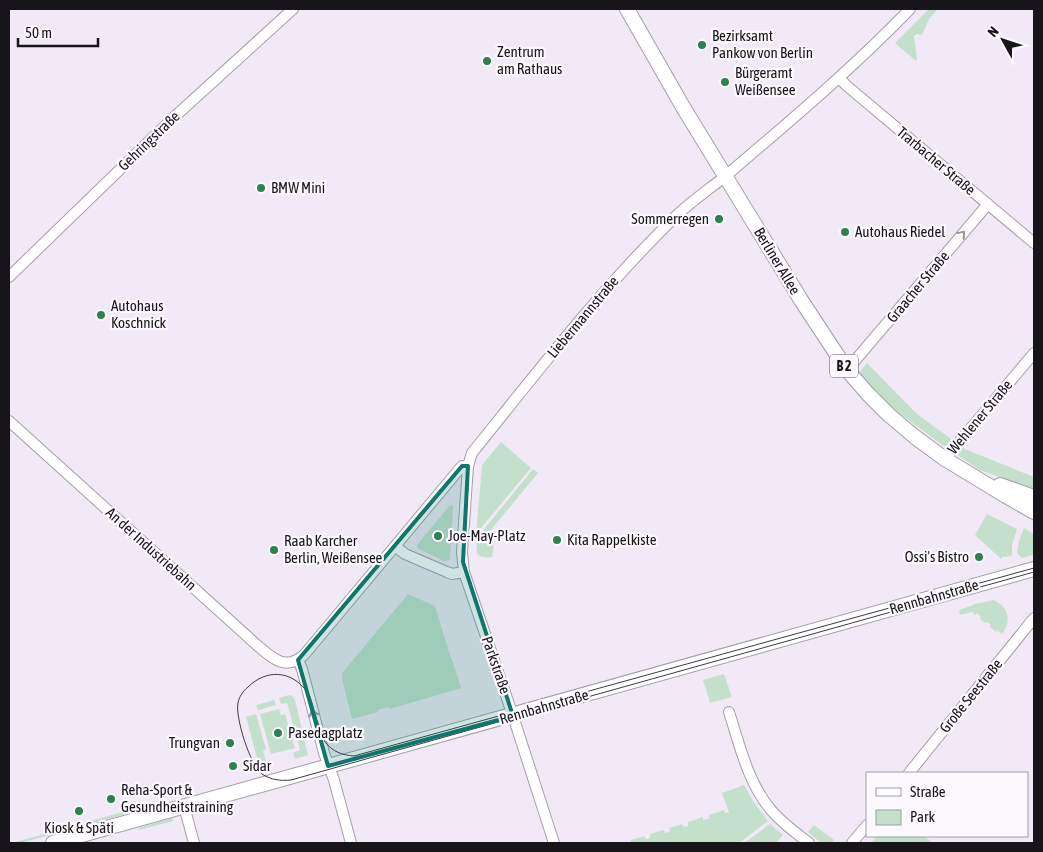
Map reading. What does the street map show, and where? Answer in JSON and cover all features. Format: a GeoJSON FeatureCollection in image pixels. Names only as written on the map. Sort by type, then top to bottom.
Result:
{"type":"FeatureCollection","features":[{"type":"Feature","properties":{"kind":"main road","name":"Berliner Allee"},"geometry":{"type":"LineString","coordinates":[[628,9],[679,100],[846,370],[889,415],[945,459],[1034,512]]}},
{"type":"Feature","properties":{"kind":"main road","name":"Berliner Allee"},"geometry":{"type":"LineString","coordinates":[[971,474],[1034,497]]}},
{"type":"Feature","properties":{"kind":"main road","name":"Rennbahnstraße"},"geometry":{"type":"LineString","coordinates":[[53,843],[1034,569]]}},
{"type":"Feature","properties":{"kind":"street","name":"Gehringstraße"},"geometry":{"type":"LineString","coordinates":[[9,277],[172,119],[293,9]]}},
{"type":"Feature","properties":{"kind":"street","name":"Liebermannstraße"},"geometry":{"type":"LineString","coordinates":[[298,660],[396,547],[462,466],[468,466],[472,452],[590,307],[631,261],[686,206],[726,176],[839,78],[910,9]]}},
{"type":"Feature","properties":{"kind":"street","name":"Trarbacher Straße"},"geometry":{"type":"LineString","coordinates":[[839,78],[1034,243]]}},
{"type":"Feature","properties":{"kind":"street","name":"Graacher Straße"},"geometry":{"type":"LineString","coordinates":[[846,370],[988,204]]}},
{"type":"Feature","properties":{"kind":"street","name":"Wehlener Straße"},"geometry":{"type":"LineString","coordinates":[[945,459],[1034,353]]}},
{"type":"Feature","properties":{"kind":"street","name":"An der Industriebahn"},"geometry":{"type":"LineString","coordinates":[[9,421],[270,657],[279,662],[289,663],[298,660]]}},
{"type":"Feature","properties":{"kind":"street","name":"Parkstraße"},"geometry":{"type":"LineString","coordinates":[[468,466],[462,552],[464,572],[554,843]]}},
{"type":"Feature","properties":{"kind":"street"},"geometry":{"type":"LineString","coordinates":[[396,547],[405,554],[452,574],[464,572]]}},
{"type":"Feature","properties":{"kind":"street","name":"Große Seestraße"},"geometry":{"type":"LineString","coordinates":[[910,772],[1034,618]]}},
{"type":"Feature","properties":{"kind":"street"},"geometry":{"type":"LineString","coordinates":[[298,660],[351,843]]}},
{"type":"Feature","properties":{"kind":"street"},"geometry":{"type":"LineString","coordinates":[[729,712],[747,767],[758,792],[773,812],[809,843]]}},
{"type":"Feature","properties":{"kind":"street"},"geometry":{"type":"LineString","coordinates":[[184,806],[194,843]]}},
{"type":"Feature","properties":{"kind":"street"},"geometry":{"type":"LineString","coordinates":[[852,843],[866,826]]}},
{"type":"Feature","properties":{"kind":"highlighted area"},"geometry":{"type":"Polygon","coordinates":[[[462,466],[468,466],[463,562],[513,716],[328,766],[298,660],[462,466]]]}},
{"type":"Feature","properties":{"kind":"green space"},"geometry":{"type":"Polygon","coordinates":[[[929,9],[938,9],[929,19],[922,35],[917,34],[914,36],[916,61],[895,43],[929,9]]]}},
{"type":"Feature","properties":{"kind":"green space"},"geometry":{"type":"Polygon","coordinates":[[[867,363],[917,414],[965,449],[1034,477],[1034,490],[980,470],[892,408],[859,373],[867,363]]]}},
{"type":"Feature","properties":{"kind":"green space"},"geometry":{"type":"Polygon","coordinates":[[[501,442],[531,468],[476,534],[482,465],[501,442]]]}},
{"type":"Feature","properties":{"kind":"green space"},"geometry":{"type":"Polygon","coordinates":[[[533,469],[538,473],[485,537],[494,546],[492,557],[484,557],[477,554],[476,539],[533,469]]]}},
{"type":"Feature","properties":{"kind":"green space"},"geometry":{"type":"Polygon","coordinates":[[[450,505],[453,506],[450,560],[444,561],[417,548],[417,545],[450,505]]]}},
{"type":"Feature","properties":{"kind":"green space"},"geometry":{"type":"Polygon","coordinates":[[[987,514],[1017,529],[1012,545],[1012,556],[1003,556],[1001,559],[975,535],[987,514]]]}},
{"type":"Feature","properties":{"kind":"green space"},"geometry":{"type":"Polygon","coordinates":[[[1024,528],[1034,534],[1033,555],[1022,558],[1017,553],[1024,528]]]}},
{"type":"Feature","properties":{"kind":"green space"},"geometry":{"type":"Polygon","coordinates":[[[408,594],[435,606],[461,688],[390,709],[389,707],[378,710],[378,712],[352,719],[342,673],[408,594]]]}},
{"type":"Feature","properties":{"kind":"green space"},"geometry":{"type":"Polygon","coordinates":[[[994,600],[1006,611],[1008,619],[1002,634],[997,630],[996,632],[990,627],[991,625],[980,619],[981,617],[977,613],[975,615],[972,612],[960,615],[959,610],[994,600]]]}},
{"type":"Feature","properties":{"kind":"green space"},"geometry":{"type":"Polygon","coordinates":[[[724,674],[732,697],[710,703],[703,680],[724,674]]]}},
{"type":"Feature","properties":{"kind":"green space"},"geometry":{"type":"Polygon","coordinates":[[[289,695],[295,700],[308,755],[295,759],[293,753],[300,750],[287,703],[281,704],[279,698],[289,695]]]}},
{"type":"Feature","properties":{"kind":"green space"},"geometry":{"type":"Polygon","coordinates":[[[274,700],[276,705],[258,710],[256,705],[274,700]]]}},
{"type":"Feature","properties":{"kind":"green space"},"geometry":{"type":"Polygon","coordinates":[[[279,709],[281,715],[285,714],[295,748],[271,754],[260,714],[279,709]]]}},
{"type":"Feature","properties":{"kind":"green space"},"geometry":{"type":"Polygon","coordinates":[[[256,714],[266,749],[263,751],[266,761],[270,760],[272,765],[263,768],[259,765],[246,717],[256,714]]]}},
{"type":"Feature","properties":{"kind":"green space"},"geometry":{"type":"Polygon","coordinates":[[[744,785],[768,821],[742,841],[735,843],[631,843],[631,840],[644,836],[646,839],[650,838],[650,834],[663,830],[665,833],[669,832],[669,828],[682,824],[684,827],[688,826],[688,822],[703,817],[703,820],[708,819],[709,815],[724,810],[725,813],[729,812],[722,793],[744,785]]]}},
{"type":"Feature","properties":{"kind":"green space"},"geometry":{"type":"Polygon","coordinates":[[[140,807],[140,810],[21,843],[12,843],[140,807]]]}},
{"type":"Feature","properties":{"kind":"green space"},"geometry":{"type":"Polygon","coordinates":[[[172,818],[173,821],[139,830],[139,828],[172,818]]]}},
{"type":"Feature","properties":{"kind":"green space"},"geometry":{"type":"Polygon","coordinates":[[[770,824],[783,835],[776,843],[744,843],[770,824]]]}},
{"type":"Feature","properties":{"kind":"green space"},"geometry":{"type":"Polygon","coordinates":[[[814,825],[834,840],[831,843],[821,843],[808,832],[814,825]]]}},
{"type":"Feature","properties":{"kind":"green space"},"geometry":{"type":"Polygon","coordinates":[[[876,837],[925,837],[933,843],[871,843],[876,837]]]}},
{"type":"Feature","properties":{"kind":"tram line"},"geometry":{"type":"LineString","coordinates":[[1034,568],[354,756],[338,752],[325,742],[308,694],[294,679],[286,676],[279,674],[263,677],[246,689],[239,701],[239,719],[244,740],[257,769],[272,779],[291,780],[1034,572]]}},
{"type":"Feature","properties":{"kind":"place","name":"Bezirksamt Pankow von Berlin"},"geometry":{"type":"Point","coordinates":[702,45]}},
{"type":"Feature","properties":{"kind":"place","name":"Zentrum am Rathaus"},"geometry":{"type":"Point","coordinates":[487,61]}},
{"type":"Feature","properties":{"kind":"place","name":"Bürgeramt Weißensee"},"geometry":{"type":"Point","coordinates":[725,82]}},
{"type":"Feature","properties":{"kind":"place","name":"BMW Mini"},"geometry":{"type":"Point","coordinates":[261,188]}},
{"type":"Feature","properties":{"kind":"place","name":"Sommerregen"},"geometry":{"type":"Point","coordinates":[719,219]}},
{"type":"Feature","properties":{"kind":"place","name":"Autohaus Riedel"},"geometry":{"type":"Point","coordinates":[845,232]}},
{"type":"Feature","properties":{"kind":"place","name":"Autohaus Koschnick"},"geometry":{"type":"Point","coordinates":[101,315]}},
{"type":"Feature","properties":{"kind":"place","name":"Joe-May-Platz"},"geometry":{"type":"Point","coordinates":[438,536]}},
{"type":"Feature","properties":{"kind":"place","name":"Kita Rappelkiste"},"geometry":{"type":"Point","coordinates":[557,540]}},
{"type":"Feature","properties":{"kind":"place","name":"Raab Karcher Berlin, Weißensee"},"geometry":{"type":"Point","coordinates":[274,550]}},
{"type":"Feature","properties":{"kind":"place","name":"Ossi's Bistro"},"geometry":{"type":"Point","coordinates":[979,557]}},
{"type":"Feature","properties":{"kind":"place","name":"Pasedagplatz"},"geometry":{"type":"Point","coordinates":[278,733]}},
{"type":"Feature","properties":{"kind":"place","name":"Trungvan"},"geometry":{"type":"Point","coordinates":[230,743]}},
{"type":"Feature","properties":{"kind":"place","name":"Sidar"},"geometry":{"type":"Point","coordinates":[233,766]}},
{"type":"Feature","properties":{"kind":"place","name":"Reha-Sport & Gesundheitstraining"},"geometry":{"type":"Point","coordinates":[111,799]}},
{"type":"Feature","properties":{"kind":"place","name":"Kiosk & Späti"},"geometry":{"type":"Point","coordinates":[79,811]}}]}
